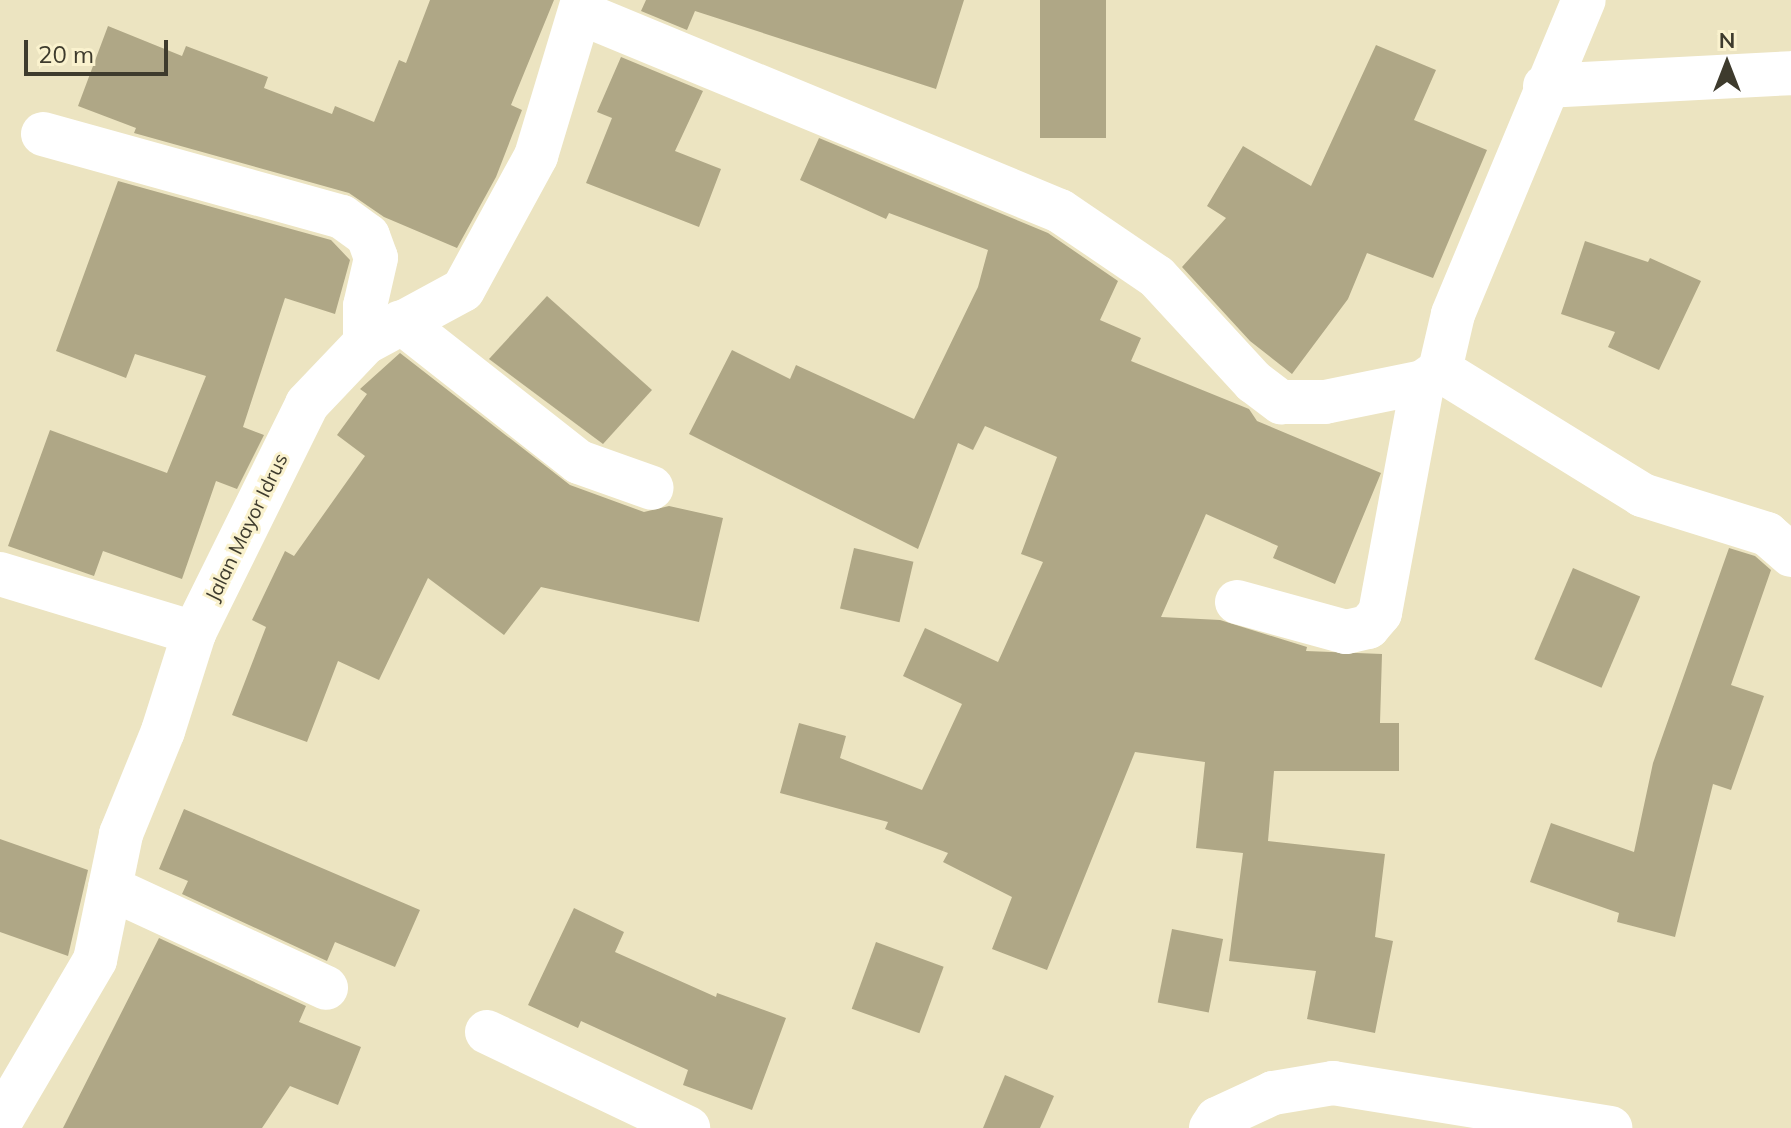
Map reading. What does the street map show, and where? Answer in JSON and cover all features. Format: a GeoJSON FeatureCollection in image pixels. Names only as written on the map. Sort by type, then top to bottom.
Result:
{"type":"FeatureCollection","features":[{"type":"Feature","properties":{"kind":"street"},"geometry":{"type":"LineString","coordinates":[[1237,602],[1346,632],[1368,627],[1380,613],[1431,376],[1545,86],[1584,0]]}},
{"type":"Feature","properties":{"kind":"street"},"geometry":{"type":"LineString","coordinates":[[583,7],[1060,211],[1157,277],[1254,382],[1281,402],[1325,402],[1431,376],[1642,495],[1767,534],[1791,555]]}},
{"type":"Feature","properties":{"kind":"street","name":"Jalan Mayor Idrus"},"geometry":{"type":"LineString","coordinates":[[0,1122],[95,960],[121,834],[163,731],[194,633],[307,404],[383,332],[463,290],[536,156],[583,7]]}},
{"type":"Feature","properties":{"kind":"street"},"geometry":{"type":"LineString","coordinates":[[1545,86],[1791,73]]}},
{"type":"Feature","properties":{"kind":"street"},"geometry":{"type":"LineString","coordinates":[[43,134],[342,217],[368,236],[376,258],[365,306],[383,332],[579,462],[652,488]]}},
{"type":"Feature","properties":{"kind":"street"},"geometry":{"type":"LineString","coordinates":[[0,574],[194,633]]}},
{"type":"Feature","properties":{"kind":"street"},"geometry":{"type":"LineString","coordinates":[[110,888],[326,988]]}},
{"type":"Feature","properties":{"kind":"street"},"geometry":{"type":"LineString","coordinates":[[487,1032],[688,1128]]}},
{"type":"Feature","properties":{"kind":"street"},"geometry":{"type":"LineString","coordinates":[[1211,1128],[1217,1119],[1273,1093],[1333,1083],[1610,1128]]}},
{"type":"Feature","properties":{"kind":"building"},"geometry":{"type":"Polygon","coordinates":[[[430,0],[554,0],[511,105],[522,110],[496,177],[457,248],[384,217],[349,193],[134,133],[136,128],[78,106],[108,26],[182,56],[186,46],[268,77],[264,88],[332,114],[335,106],[374,122],[399,60],[406,63],[430,0]]]}},
{"type":"Feature","properties":{"kind":"building"},"geometry":{"type":"Polygon","coordinates":[[[646,0],[964,0],[936,89],[695,11],[687,30],[641,11],[646,0]]]}},
{"type":"Feature","properties":{"kind":"building"},"geometry":{"type":"Polygon","coordinates":[[[1040,0],[1106,0],[1106,138],[1040,138],[1040,0]]]}},
{"type":"Feature","properties":{"kind":"building"},"geometry":{"type":"Polygon","coordinates":[[[1376,45],[1436,70],[1414,120],[1487,150],[1433,278],[1367,253],[1348,299],[1292,374],[1250,341],[1182,267],[1226,218],[1207,206],[1243,146],[1311,186],[1376,45]]]}},
{"type":"Feature","properties":{"kind":"building"},"geometry":{"type":"Polygon","coordinates":[[[621,57],[703,91],[675,151],[721,169],[699,227],[586,183],[612,118],[597,112],[621,57]]]}},
{"type":"Feature","properties":{"kind":"building"},"geometry":{"type":"Polygon","coordinates":[[[819,138],[1048,233],[1118,281],[1100,320],[1141,338],[1131,361],[1249,409],[1257,421],[1381,473],[1335,584],[1273,558],[1278,546],[1206,514],[1161,617],[1220,620],[1307,647],[1306,651],[1382,654],[1380,723],[1399,723],[1399,771],[1274,771],[1268,841],[1385,854],[1375,937],[1393,941],[1375,1033],[1307,1019],[1316,971],[1229,961],[1243,853],[1196,848],[1205,762],[1135,752],[1047,970],[992,949],[1012,897],[943,862],[948,853],[885,829],[888,822],[780,793],[799,723],[846,736],[840,758],[922,790],[962,704],[903,676],[925,628],[998,662],[1043,562],[1021,554],[1057,457],[985,426],[973,450],[958,443],[918,549],[689,434],[732,350],[790,379],[796,365],[914,419],[978,287],[988,250],[889,213],[886,219],[800,180],[819,138]]]}},
{"type":"Feature","properties":{"kind":"building"},"geometry":{"type":"Polygon","coordinates":[[[118,181],[331,240],[350,260],[335,314],[285,298],[243,427],[264,435],[237,489],[216,481],[182,579],[103,551],[94,576],[8,546],[50,430],[167,473],[206,376],[135,354],[126,378],[56,351],[118,181]]]}},
{"type":"Feature","properties":{"kind":"building"},"geometry":{"type":"Polygon","coordinates":[[[1585,241],[1648,262],[1650,258],[1701,281],[1659,370],[1608,347],[1615,332],[1561,314],[1585,241]]]}},
{"type":"Feature","properties":{"kind":"building"},"geometry":{"type":"Polygon","coordinates":[[[547,296],[652,390],[603,444],[489,359],[547,296]]]}},
{"type":"Feature","properties":{"kind":"building"},"geometry":{"type":"Polygon","coordinates":[[[400,353],[570,485],[644,512],[669,506],[723,518],[699,622],[541,587],[504,635],[428,578],[379,680],[338,661],[307,742],[232,715],[266,627],[252,620],[285,551],[294,556],[365,456],[337,435],[367,394],[360,389],[400,353]]]}},
{"type":"Feature","properties":{"kind":"building"},"geometry":{"type":"Polygon","coordinates":[[[854,548],[913,562],[899,622],[840,608],[854,548]]]}},
{"type":"Feature","properties":{"kind":"building"},"geometry":{"type":"Polygon","coordinates":[[[1729,548],[1755,556],[1771,570],[1731,685],[1764,696],[1731,790],[1713,784],[1675,937],[1617,922],[1619,913],[1530,882],[1551,823],[1634,852],[1653,763],[1729,548]]]}},
{"type":"Feature","properties":{"kind":"building"},"geometry":{"type":"Polygon","coordinates":[[[1573,568],[1640,597],[1602,688],[1534,659],[1573,568]]]}},
{"type":"Feature","properties":{"kind":"building"},"geometry":{"type":"Polygon","coordinates":[[[184,809],[420,910],[395,967],[335,942],[327,961],[182,894],[188,881],[159,869],[184,809]]]}},
{"type":"Feature","properties":{"kind":"building"},"geometry":{"type":"Polygon","coordinates":[[[0,839],[88,870],[68,956],[0,932],[0,839]]]}},
{"type":"Feature","properties":{"kind":"building"},"geometry":{"type":"Polygon","coordinates":[[[574,908],[624,932],[615,952],[716,997],[717,993],[786,1018],[752,1110],[683,1085],[688,1070],[581,1021],[578,1028],[528,1005],[574,908]]]}},
{"type":"Feature","properties":{"kind":"building"},"geometry":{"type":"Polygon","coordinates":[[[1172,929],[1223,939],[1209,1013],[1158,1003],[1172,929]]]}},
{"type":"Feature","properties":{"kind":"building"},"geometry":{"type":"Polygon","coordinates":[[[159,938],[306,1006],[299,1022],[361,1047],[338,1105],[290,1086],[262,1128],[63,1128],[159,938]]]}},
{"type":"Feature","properties":{"kind":"building"},"geometry":{"type":"Polygon","coordinates":[[[876,942],[944,967],[919,1033],[852,1009],[876,942]]]}},
{"type":"Feature","properties":{"kind":"building"},"geometry":{"type":"Polygon","coordinates":[[[1005,1075],[1054,1096],[1040,1128],[983,1128],[1005,1075]]]}}]}
